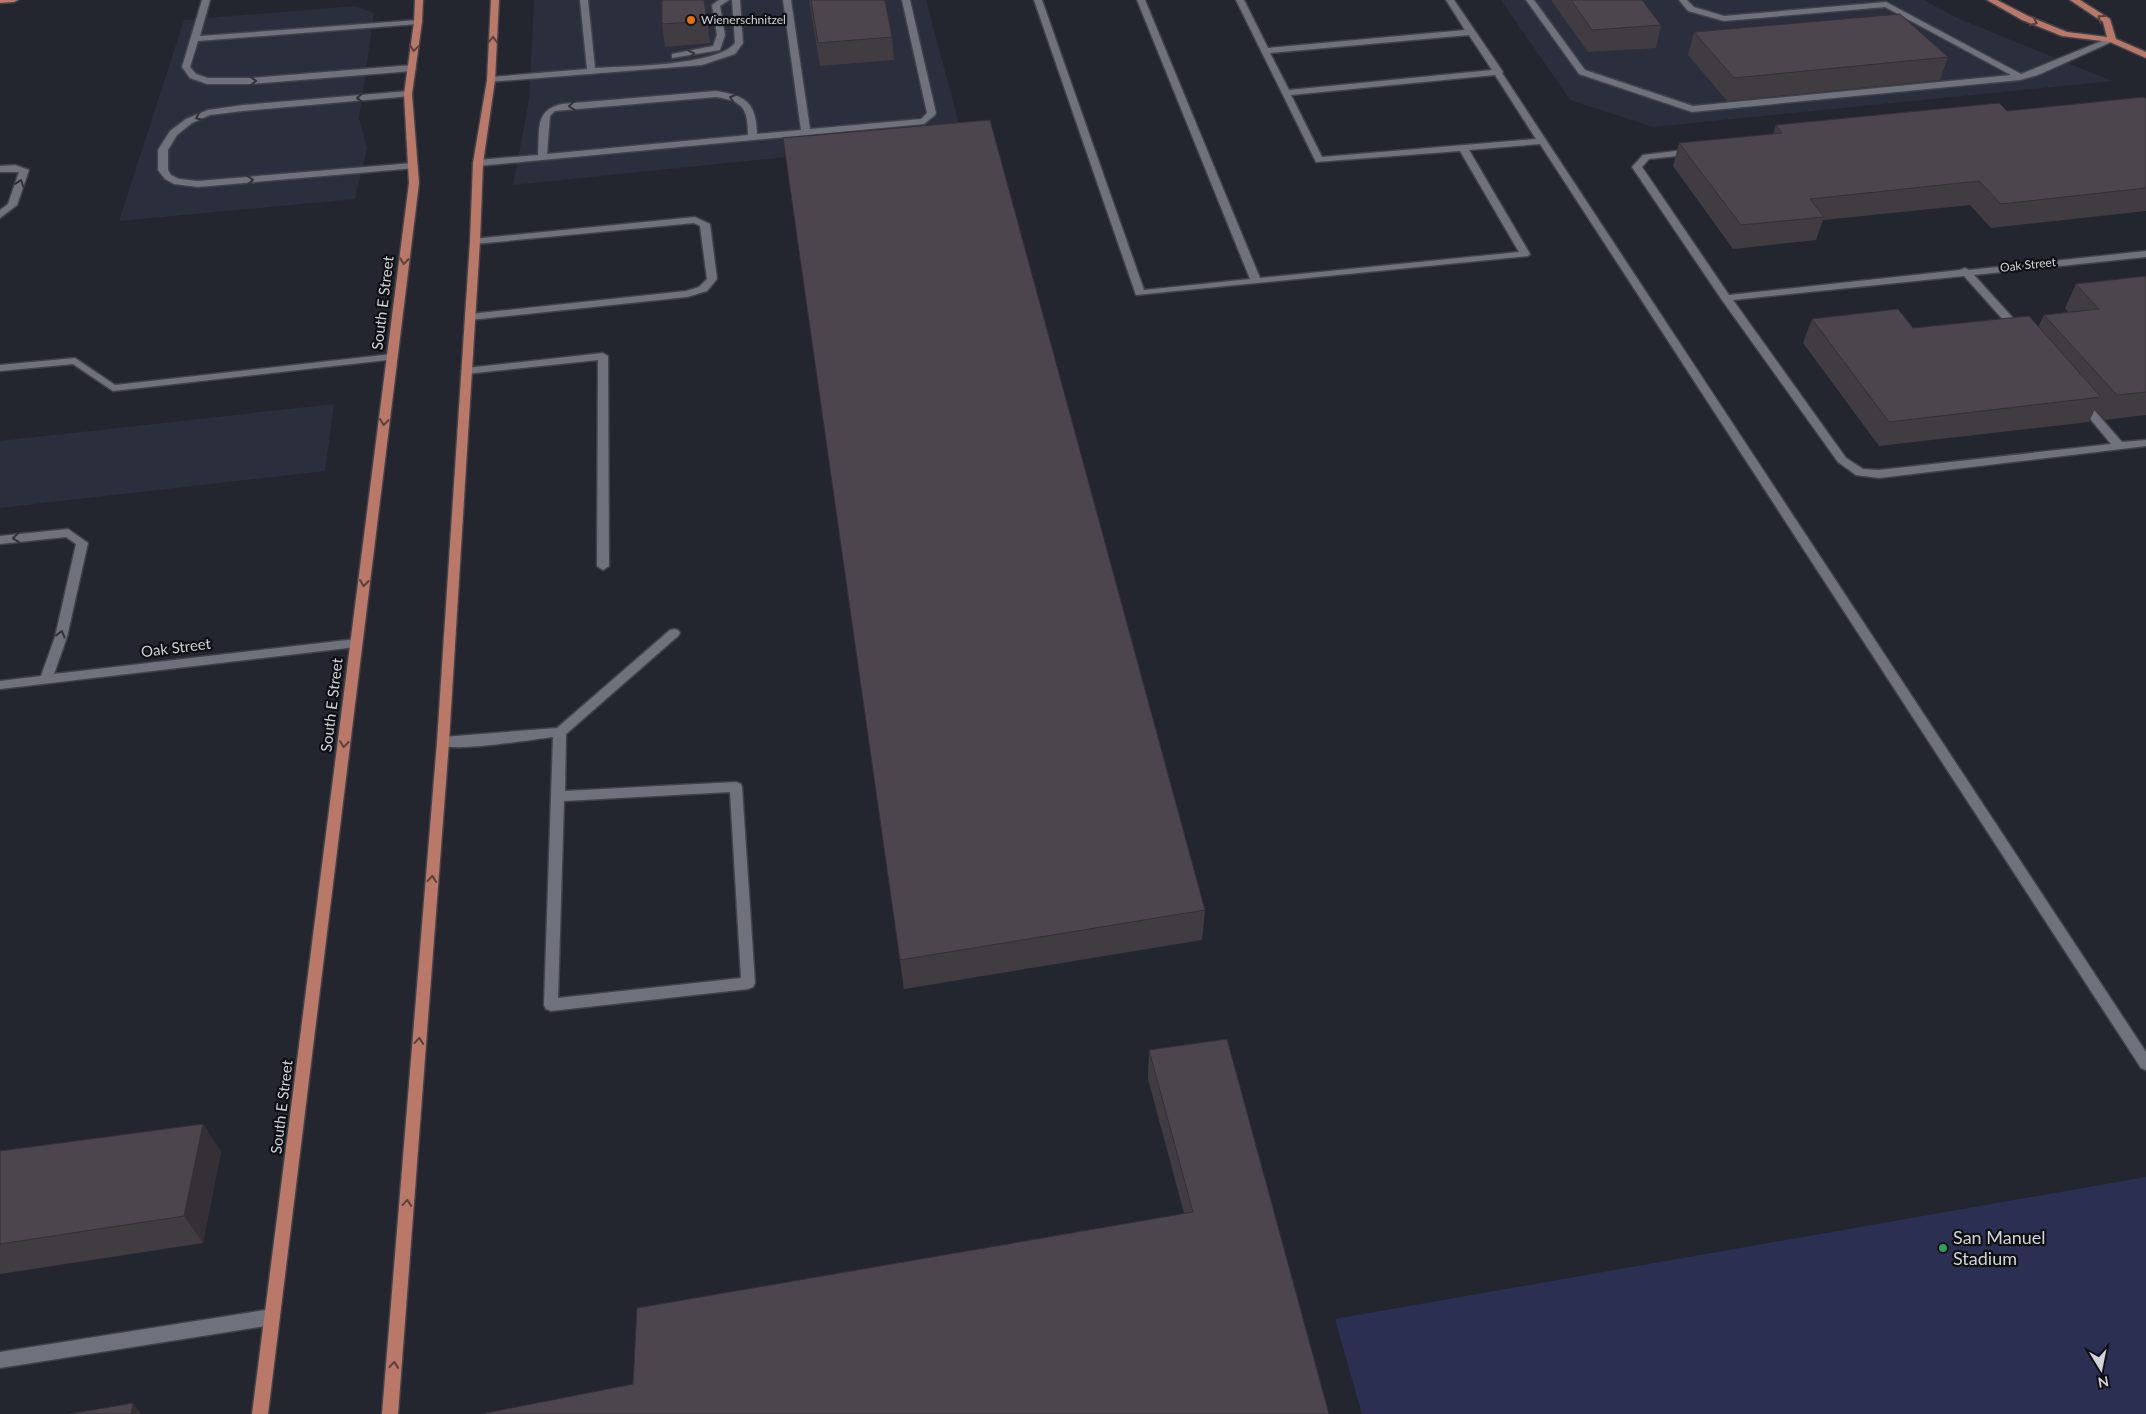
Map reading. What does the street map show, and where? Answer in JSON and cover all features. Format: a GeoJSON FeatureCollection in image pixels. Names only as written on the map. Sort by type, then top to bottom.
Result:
{"type":"FeatureCollection","features":[{"type":"Feature","properties":{"kind":"main road"},"geometry":{"type":"LineString","coordinates":[[0,1],[14,0]]}},
{"type":"Feature","properties":{"kind":"main road","name":"South E Street"},"geometry":{"type":"LineString","coordinates":[[260,1414],[414,183],[408,94],[418,22],[419,0]]}},
{"type":"Feature","properties":{"kind":"main road"},"geometry":{"type":"LineString","coordinates":[[390,1414],[443,742],[475,241],[478,162],[491,80],[495,0]]}},
{"type":"Feature","properties":{"kind":"main road"},"geometry":{"type":"LineString","coordinates":[[1991,0],[2025,18],[2065,34],[2112,40],[2146,55]]}},
{"type":"Feature","properties":{"kind":"main road"},"geometry":{"type":"LineString","coordinates":[[2074,0],[2107,21],[2112,40]]}},
{"type":"Feature","properties":{"kind":"street"},"geometry":{"type":"LineString","coordinates":[[206,0],[186,67],[193,76],[207,81],[250,81],[412,68]]}},
{"type":"Feature","properties":{"kind":"street"},"geometry":{"type":"LineString","coordinates":[[584,0],[591,64]]}},
{"type":"Feature","properties":{"kind":"street"},"geometry":{"type":"LineString","coordinates":[[491,80],[591,64],[689,55],[717,48],[721,35],[716,5],[725,0]]}},
{"type":"Feature","properties":{"kind":"street"},"geometry":{"type":"LineString","coordinates":[[591,64],[702,62],[732,52],[739,43],[736,0]]}},
{"type":"Feature","properties":{"kind":"street"},"geometry":{"type":"LineString","coordinates":[[787,0],[806,131]]}},
{"type":"Feature","properties":{"kind":"street"},"geometry":{"type":"LineString","coordinates":[[478,162],[924,121],[932,113],[906,0]]}},
{"type":"Feature","properties":{"kind":"street"},"geometry":{"type":"LineString","coordinates":[[1038,0],[1140,293],[1525,254],[1462,148]]}},
{"type":"Feature","properties":{"kind":"street"},"geometry":{"type":"LineString","coordinates":[[1140,0],[1256,281]]}},
{"type":"Feature","properties":{"kind":"street"},"geometry":{"type":"LineString","coordinates":[[1240,0],[1319,160],[1543,141]]}},
{"type":"Feature","properties":{"kind":"street"},"geometry":{"type":"LineString","coordinates":[[1450,0],[1499,72],[2146,1064]]}},
{"type":"Feature","properties":{"kind":"street"},"geometry":{"type":"LineString","coordinates":[[1530,0],[1582,72],[1692,109],[2020,77],[2035,73],[2112,40]]}},
{"type":"Feature","properties":{"kind":"street"},"geometry":{"type":"LineString","coordinates":[[1683,0],[1691,9],[1724,19],[1883,2],[2020,77]]}},
{"type":"Feature","properties":{"kind":"street"},"geometry":{"type":"LineString","coordinates":[[195,39],[418,22]]}},
{"type":"Feature","properties":{"kind":"street"},"geometry":{"type":"LineString","coordinates":[[1265,50],[1471,32]]}},
{"type":"Feature","properties":{"kind":"street"},"geometry":{"type":"LineString","coordinates":[[1286,92],[1499,72]]}},
{"type":"Feature","properties":{"kind":"street"},"geometry":{"type":"LineString","coordinates":[[408,94],[243,108],[208,113],[189,121],[173,133],[163,150],[163,170],[168,177],[177,182],[198,184],[413,166]]}},
{"type":"Feature","properties":{"kind":"street"},"geometry":{"type":"LineString","coordinates":[[542,157],[546,114],[562,107],[716,94],[734,96],[746,103],[751,110],[752,136]]}},
{"type":"Feature","properties":{"kind":"street"},"geometry":{"type":"LineString","coordinates":[[1705,151],[1646,157],[1638,167],[1726,298],[1842,460],[1860,472],[1879,474],[2146,443]]}},
{"type":"Feature","properties":{"kind":"street"},"geometry":{"type":"LineString","coordinates":[[0,169],[15,168],[24,170],[12,205],[0,216]]}},
{"type":"Feature","properties":{"kind":"street"},"geometry":{"type":"LineString","coordinates":[[470,317],[688,294],[704,288],[712,279],[705,224],[695,220],[475,241]]}},
{"type":"Feature","properties":{"kind":"street","name":"Oak Street"},"geometry":{"type":"LineString","coordinates":[[1726,298],[1965,271],[2146,254]]}},
{"type":"Feature","properties":{"kind":"street"},"geometry":{"type":"LineString","coordinates":[[1965,271],[2023,336]]}},
{"type":"Feature","properties":{"kind":"street"},"geometry":{"type":"LineString","coordinates":[[466,371],[603,356],[604,566]]}},
{"type":"Feature","properties":{"kind":"street"},"geometry":{"type":"LineString","coordinates":[[0,368],[75,361],[113,388],[392,357]]}},
{"type":"Feature","properties":{"kind":"street"},"geometry":{"type":"LineString","coordinates":[[2074,394],[2119,446]]}},
{"type":"Feature","properties":{"kind":"street"},"geometry":{"type":"LineString","coordinates":[[0,540],[68,533],[82,543],[61,637],[46,680]]}},
{"type":"Feature","properties":{"kind":"street"},"geometry":{"type":"LineString","coordinates":[[443,742],[560,732],[674,634]]}},
{"type":"Feature","properties":{"kind":"street","name":"Oak Street"},"geometry":{"type":"LineString","coordinates":[[0,686],[356,643]]}},
{"type":"Feature","properties":{"kind":"street"},"geometry":{"type":"LineString","coordinates":[[558,796],[736,787],[748,983],[551,1005],[560,732]]}},
{"type":"Feature","properties":{"kind":"street"},"geometry":{"type":"LineString","coordinates":[[0,1360],[272,1317]]}},
{"type":"Feature","properties":{"kind":"shaded area"},"geometry":{"type":"Polygon","coordinates":[[[534,0],[926,0],[963,139],[513,185],[529,100],[534,0]]]}},
{"type":"Feature","properties":{"kind":"shaded area"},"geometry":{"type":"Polygon","coordinates":[[[1501,0],[1924,0],[1957,18],[2112,81],[1653,127],[1570,100],[1501,0]]]}},
{"type":"Feature","properties":{"kind":"shaded area"},"geometry":{"type":"Polygon","coordinates":[[[354,6],[374,13],[359,119],[367,148],[355,199],[119,221],[184,20],[354,6]]]}},
{"type":"Feature","properties":{"kind":"shaded area"},"geometry":{"type":"Polygon","coordinates":[[[334,404],[325,471],[0,508],[0,441],[334,404]]]}},
{"type":"Feature","properties":{"kind":"shaded area","name":"San Manuel Stadium"},"geometry":{"type":"Polygon","coordinates":[[[2146,1177],[2146,1414],[1362,1414],[1335,1319],[2146,1177]]]}},
{"type":"Feature","properties":{"kind":"building"},"geometry":{"type":"Polygon","coordinates":[[[662,0],[704,0],[707,21],[662,24],[662,0]]]}},
{"type":"Feature","properties":{"kind":"building"},"geometry":{"type":"Polygon","coordinates":[[[811,0],[885,0],[892,37],[818,43],[811,0]]]}},
{"type":"Feature","properties":{"kind":"building"},"geometry":{"type":"Polygon","coordinates":[[[1571,0],[1642,0],[1661,25],[1592,30],[1571,0]]]}},
{"type":"Feature","properties":{"kind":"building"},"geometry":{"type":"Polygon","coordinates":[[[1900,14],[1948,57],[1734,78],[1694,32],[1900,14]]]}},
{"type":"Feature","properties":{"kind":"building"},"geometry":{"type":"Polygon","coordinates":[[[2144,97],[2146,99],[2146,188],[2001,204],[1979,181],[1810,199],[1824,217],[1741,225],[1679,143],[1782,133],[1776,125],[1999,103],[2007,111],[2144,97]]]}},
{"type":"Feature","properties":{"kind":"building"},"geometry":{"type":"Polygon","coordinates":[[[990,120],[1205,910],[900,960],[783,138],[990,120]]]}},
{"type":"Feature","properties":{"kind":"building"},"geometry":{"type":"Polygon","coordinates":[[[2146,276],[2146,392],[2117,395],[2044,315],[2099,309],[2076,284],[2146,276]]]}},
{"type":"Feature","properties":{"kind":"building"},"geometry":{"type":"Polygon","coordinates":[[[1898,309],[1913,328],[2029,316],[2101,397],[1889,422],[1812,319],[1898,309]]]}},
{"type":"Feature","properties":{"kind":"building"},"geometry":{"type":"Polygon","coordinates":[[[1227,1039],[1329,1414],[481,1414],[633,1384],[637,1308],[1193,1212],[1149,1050],[1227,1039]]]}},
{"type":"Feature","properties":{"kind":"building"},"geometry":{"type":"Polygon","coordinates":[[[203,1124],[184,1216],[0,1244],[0,1151],[203,1124]]]}},
{"type":"Feature","properties":{"kind":"building"},"geometry":{"type":"Polygon","coordinates":[[[133,1403],[131,1414],[69,1414],[133,1403]]]}},
{"type":"Feature","properties":{"kind":"place","name":"Wienerschnitzel"},"geometry":{"type":"Point","coordinates":[691,20]}},
{"type":"Feature","properties":{"kind":"place","name":"San Manuel Stadium"},"geometry":{"type":"Point","coordinates":[1943,1248]}}]}
